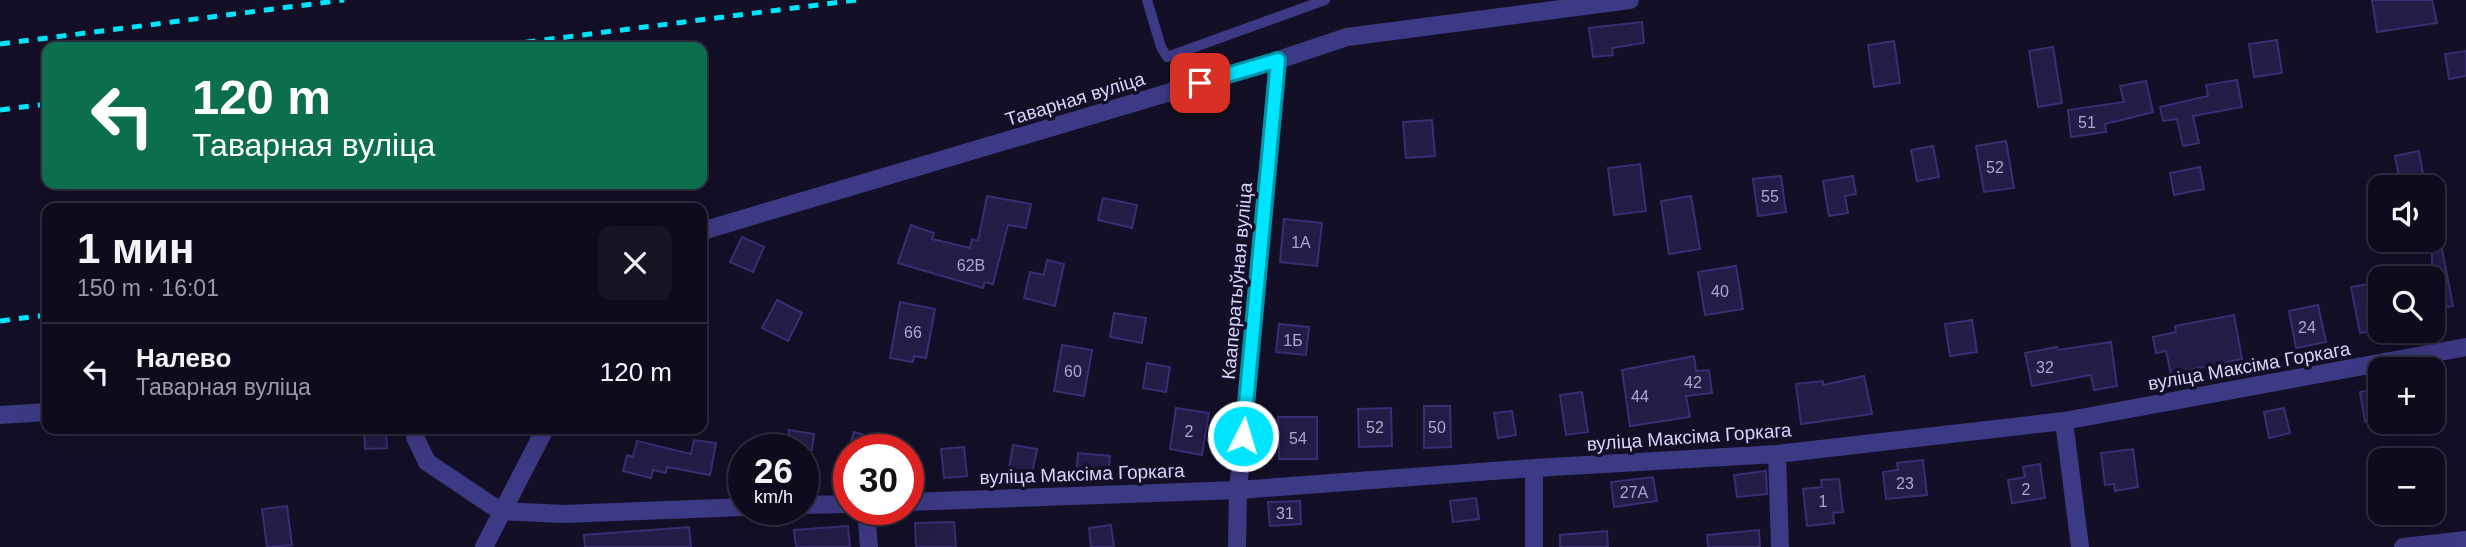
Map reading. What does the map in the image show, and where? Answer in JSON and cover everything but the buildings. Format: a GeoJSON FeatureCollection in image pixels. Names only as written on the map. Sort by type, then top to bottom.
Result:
{"type":"FeatureCollection","features":[{"type":"Feature","properties":{"kind":"street","name":"Таварная вуліца"},"geometry":{"type":"LineString","coordinates":[[707,230],[1278,60],[1347,37],[1630,0]]}},
{"type":"Feature","properties":{"kind":"street","name":"Кааператыўная вуліца"},"geometry":{"type":"LineString","coordinates":[[1237,547],[1238,490],[1278,60]]}},
{"type":"Feature","properties":{"kind":"street","name":"вуліца Максіма Горкага"},"geometry":{"type":"LineString","coordinates":[[924,501],[1238,490],[1534,468],[1777,454],[2064,421],[2466,347]]}},
{"type":"Feature","properties":{"kind":"street"},"geometry":{"type":"LineString","coordinates":[[0,415],[42,412]]}},
{"type":"Feature","properties":{"kind":"street"},"geometry":{"type":"LineString","coordinates":[[2064,421],[2080,547]]}},
{"type":"Feature","properties":{"kind":"street"},"geometry":{"type":"LineString","coordinates":[[415,434],[427,462],[500,511],[564,514],[728,508]]}},
{"type":"Feature","properties":{"kind":"street"},"geometry":{"type":"LineString","coordinates":[[484,547],[541,434]]}},
{"type":"Feature","properties":{"kind":"street"},"geometry":{"type":"LineString","coordinates":[[1777,454],[1780,547]]}},
{"type":"Feature","properties":{"kind":"street"},"geometry":{"type":"LineString","coordinates":[[1534,468],[1534,547]]}},
{"type":"Feature","properties":{"kind":"street"},"geometry":{"type":"LineString","coordinates":[[867,525],[869,547]]}},
{"type":"Feature","properties":{"kind":"street"},"geometry":{"type":"LineString","coordinates":[[2403,547],[2466,540]]}},
{"type":"Feature","properties":{"kind":"lane"},"geometry":{"type":"LineString","coordinates":[[1147,0],[1161,47],[1167,57],[1325,0]]}},
{"type":"Feature","properties":{"kind":"railway"},"geometry":{"type":"LineString","coordinates":[[0,44],[344,0]]}},
{"type":"Feature","properties":{"kind":"railway"},"geometry":{"type":"LineString","coordinates":[[527,42],[857,0]]}},
{"type":"Feature","properties":{"kind":"railway"},"geometry":{"type":"LineString","coordinates":[[0,110],[42,105]]}},
{"type":"Feature","properties":{"kind":"railway"},"geometry":{"type":"LineString","coordinates":[[0,321],[42,316]]}},
{"type":"Feature","properties":{"kind":"route"},"geometry":{"type":"LineString","coordinates":[[1200,83],[1278,60],[1243,436]]}}]}
